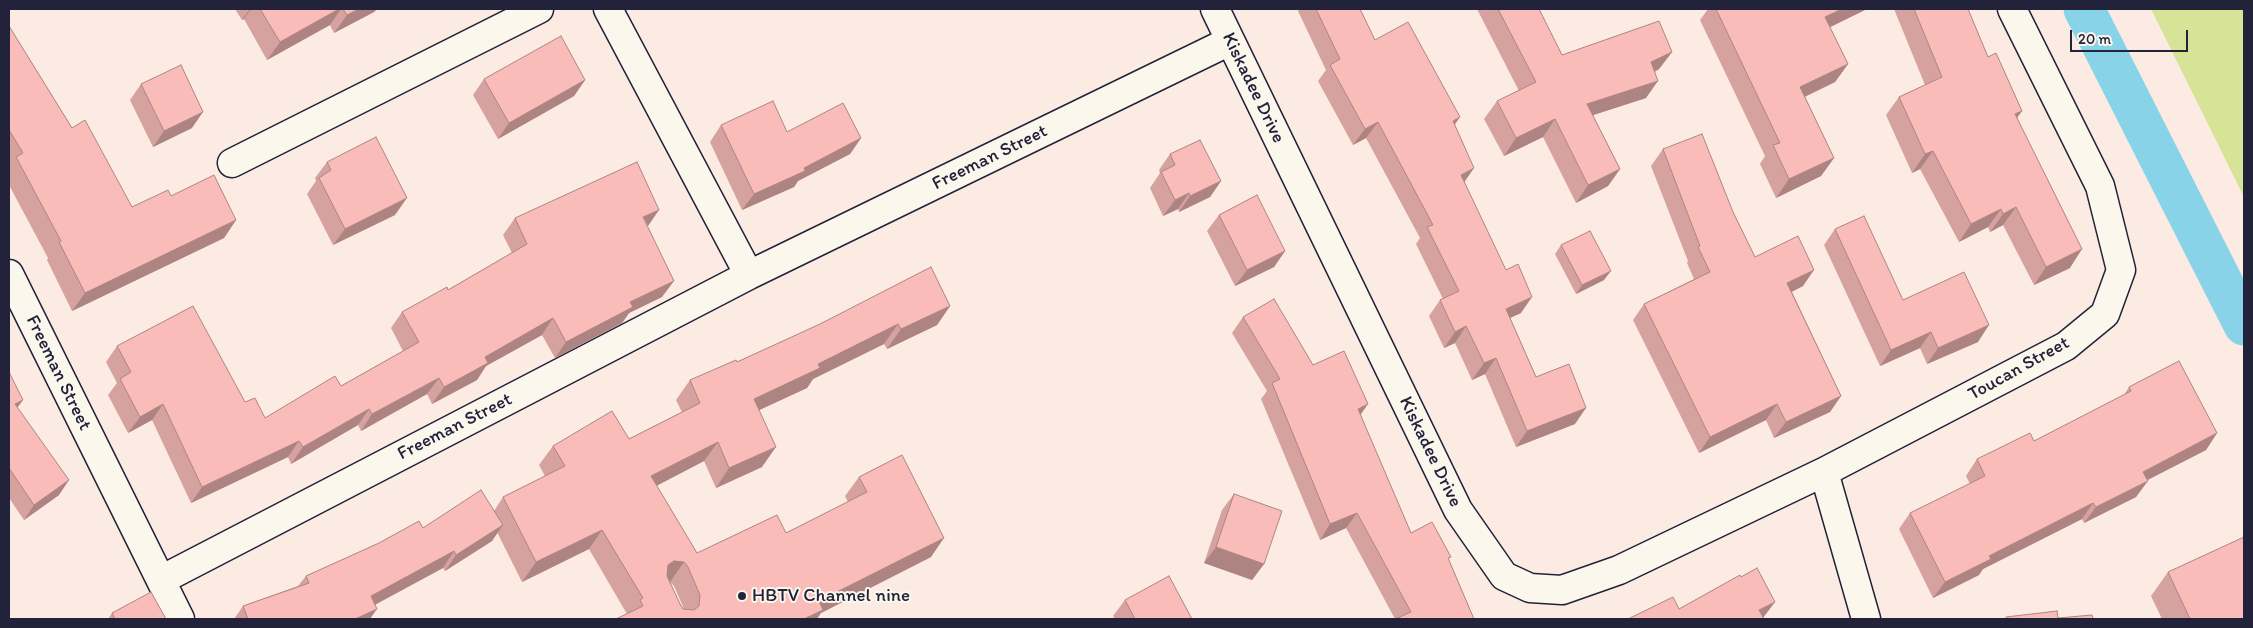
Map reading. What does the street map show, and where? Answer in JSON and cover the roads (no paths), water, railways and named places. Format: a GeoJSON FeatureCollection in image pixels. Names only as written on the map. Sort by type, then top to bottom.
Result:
{"type":"FeatureCollection","features":[{"type":"Feature","properties":{"kind":"street"},"geometry":{"type":"LineString","coordinates":[[232,163],[539,9]]}},
{"type":"Feature","properties":{"kind":"street"},"geometry":{"type":"LineString","coordinates":[[608,9],[749,275]]}},
{"type":"Feature","properties":{"kind":"street","name":"Kiskadee Drive"},"geometry":{"type":"LineString","coordinates":[[1215,9],[1458,510],[1504,576],[1530,588],[1562,590],[1619,570],[1824,472]]}},
{"type":"Feature","properties":{"kind":"street","name":"Toucan Street"},"geometry":{"type":"LineString","coordinates":[[1824,472],[2066,346],[2105,314],[2121,270],[2100,186],[2012,9]]}},
{"type":"Feature","properties":{"kind":"street","name":"Freeman Street"},"geometry":{"type":"LineString","coordinates":[[161,580],[749,275],[1230,41]]}},
{"type":"Feature","properties":{"kind":"street","name":"Freeman Street"},"geometry":{"type":"LineString","coordinates":[[9,274],[180,619]]}},
{"type":"Feature","properties":{"kind":"street"},"geometry":{"type":"LineString","coordinates":[[1824,472],[1866,619]]}},
{"type":"Feature","properties":{"kind":"waterway"},"geometry":{"type":"LineString","coordinates":[[2084,9],[2244,325]]}},
{"type":"Feature","properties":{"kind":"place","name":"HBTV Channel nine"},"geometry":{"type":"Point","coordinates":[742,596]}}]}
